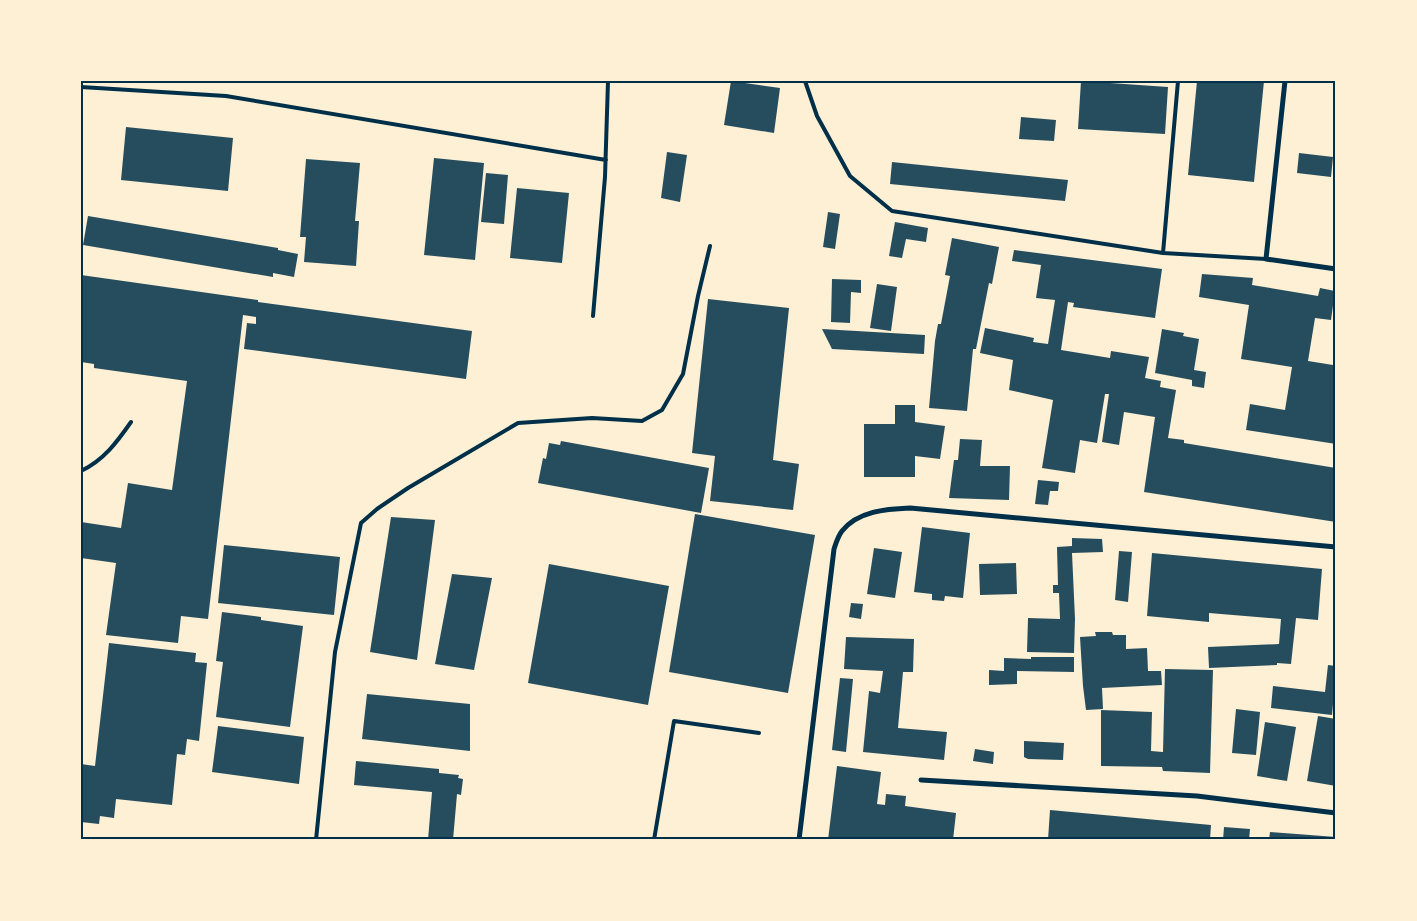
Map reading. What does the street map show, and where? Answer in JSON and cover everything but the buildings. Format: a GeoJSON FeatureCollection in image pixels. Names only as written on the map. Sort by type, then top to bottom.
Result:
{"type":"FeatureCollection","features":[{"type":"Feature","properties":{"kind":"street"},"geometry":{"type":"LineString","coordinates":[[1285,81],[1266,258],[1336,269]]}},
{"type":"Feature","properties":{"kind":"street"},"geometry":{"type":"LineString","coordinates":[[799,840],[834,549],[841,533],[853,520],[871,513],[890,509],[910,508],[1336,547]]}},
{"type":"Feature","properties":{"kind":"street"},"geometry":{"type":"LineString","coordinates":[[922,780],[1197,796],[1336,813]]}},
{"type":"Feature","properties":{"kind":"lane"},"geometry":{"type":"LineString","coordinates":[[593,316],[606,160],[608,81]]}},
{"type":"Feature","properties":{"kind":"lane"},"geometry":{"type":"LineString","coordinates":[[805,81],[817,116],[850,176],[892,212],[1163,253],[1266,258]]}},
{"type":"Feature","properties":{"kind":"lane"},"geometry":{"type":"LineString","coordinates":[[1163,253],[1178,81]]}},
{"type":"Feature","properties":{"kind":"lane"},"geometry":{"type":"LineString","coordinates":[[81,87],[226,96],[606,160]]}},
{"type":"Feature","properties":{"kind":"lane"},"geometry":{"type":"LineString","coordinates":[[316,840],[335,652],[361,523],[377,509],[408,488],[518,423],[592,418],[642,421],[662,410],[683,374],[710,246]]}},
{"type":"Feature","properties":{"kind":"lane"},"geometry":{"type":"LineString","coordinates":[[81,471],[94,464],[114,447],[131,422]]}},
{"type":"Feature","properties":{"kind":"lane"},"geometry":{"type":"LineString","coordinates":[[654,840],[674,722],[759,733]]}}]}
